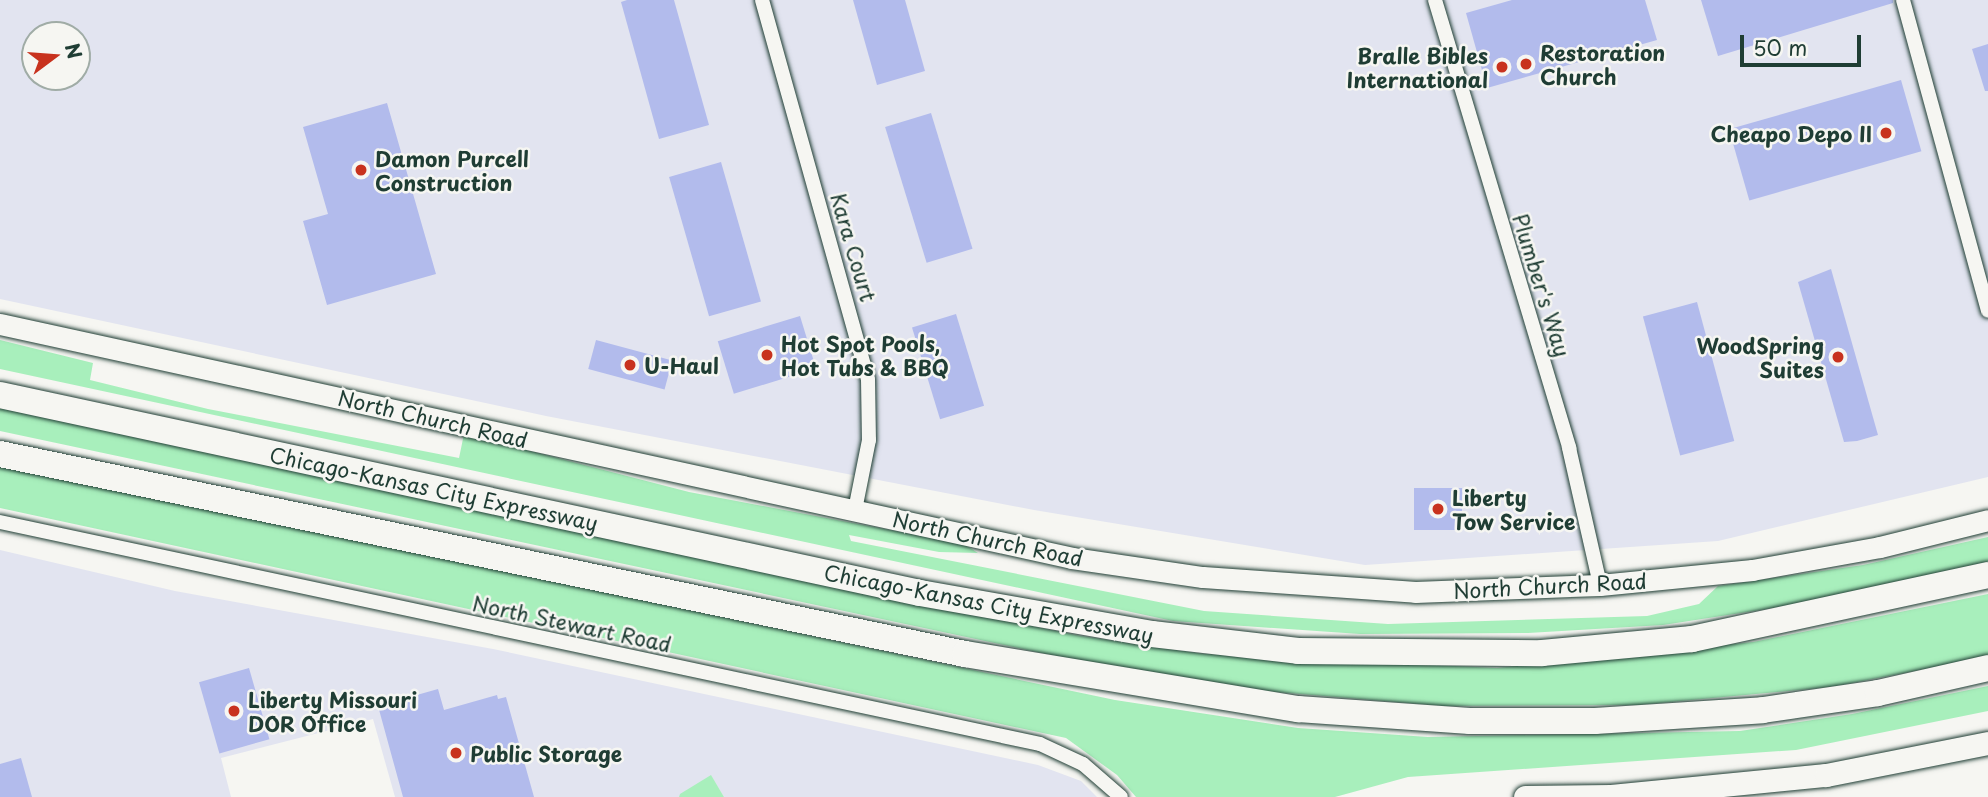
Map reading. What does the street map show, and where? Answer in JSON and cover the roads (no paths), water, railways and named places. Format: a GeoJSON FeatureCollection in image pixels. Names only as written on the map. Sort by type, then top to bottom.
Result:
{"type":"FeatureCollection","features":[{"type":"Feature","properties":{"kind":"highway","name":"Chicago-Kansas City Expressway"},"geometry":{"type":"LineString","coordinates":[[0,395],[920,593],[1152,634],[1298,651],[1542,653],[1692,639],[1988,575]]}},
{"type":"Feature","properties":{"kind":"highway"},"geometry":{"type":"LineString","coordinates":[[0,454],[965,654],[1298,709],[1470,721],[1595,721],[1763,710],[1878,693],[1988,668]]}},
{"type":"Feature","properties":{"kind":"main road","name":"North Church Road"},"geometry":{"type":"LineString","coordinates":[[0,324],[1072,558],[1203,577],[1415,592],[1600,585],[1752,569],[1880,547],[1988,520]]}},
{"type":"Feature","properties":{"kind":"main road"},"geometry":{"type":"LineString","coordinates":[[1525,797],[1611,796],[1826,775],[1988,743]]}},
{"type":"Feature","properties":{"kind":"street","name":"Kara Court"},"geometry":{"type":"LineString","coordinates":[[762,0],[868,379],[869,440],[855,510]]}},
{"type":"Feature","properties":{"kind":"street","name":"Plumber's Way"},"geometry":{"type":"LineString","coordinates":[[1435,0],[1569,448],[1600,585]]}},
{"type":"Feature","properties":{"kind":"street"},"geometry":{"type":"LineString","coordinates":[[1903,0],[1982,263],[1988,311]]}},
{"type":"Feature","properties":{"kind":"street","name":"North Stewart Road"},"geometry":{"type":"LineString","coordinates":[[0,522],[1040,744],[1083,764],[1121,797]]}},
{"type":"Feature","properties":{"kind":"place","name":"Restoration Church"},"geometry":{"type":"Point","coordinates":[1526,64]}},
{"type":"Feature","properties":{"kind":"place","name":"Bralle Bibles International"},"geometry":{"type":"Point","coordinates":[1502,67]}},
{"type":"Feature","properties":{"kind":"place","name":"Cheapo Depo II"},"geometry":{"type":"Point","coordinates":[1886,133]}},
{"type":"Feature","properties":{"kind":"place","name":"Damon Purcell Construction"},"geometry":{"type":"Point","coordinates":[361,170]}},
{"type":"Feature","properties":{"kind":"place","name":"Hot Spot Pools, Hot Tubs & BBQ"},"geometry":{"type":"Point","coordinates":[767,355]}},
{"type":"Feature","properties":{"kind":"place","name":"WoodSpring Suites"},"geometry":{"type":"Point","coordinates":[1838,357]}},
{"type":"Feature","properties":{"kind":"place","name":"U-Haul"},"geometry":{"type":"Point","coordinates":[630,365]}},
{"type":"Feature","properties":{"kind":"place","name":"Liberty Tow Service"},"geometry":{"type":"Point","coordinates":[1438,509]}},
{"type":"Feature","properties":{"kind":"place","name":"Liberty Missouri DOR Office"},"geometry":{"type":"Point","coordinates":[234,711]}},
{"type":"Feature","properties":{"kind":"place","name":"Public Storage"},"geometry":{"type":"Point","coordinates":[456,753]}}]}
